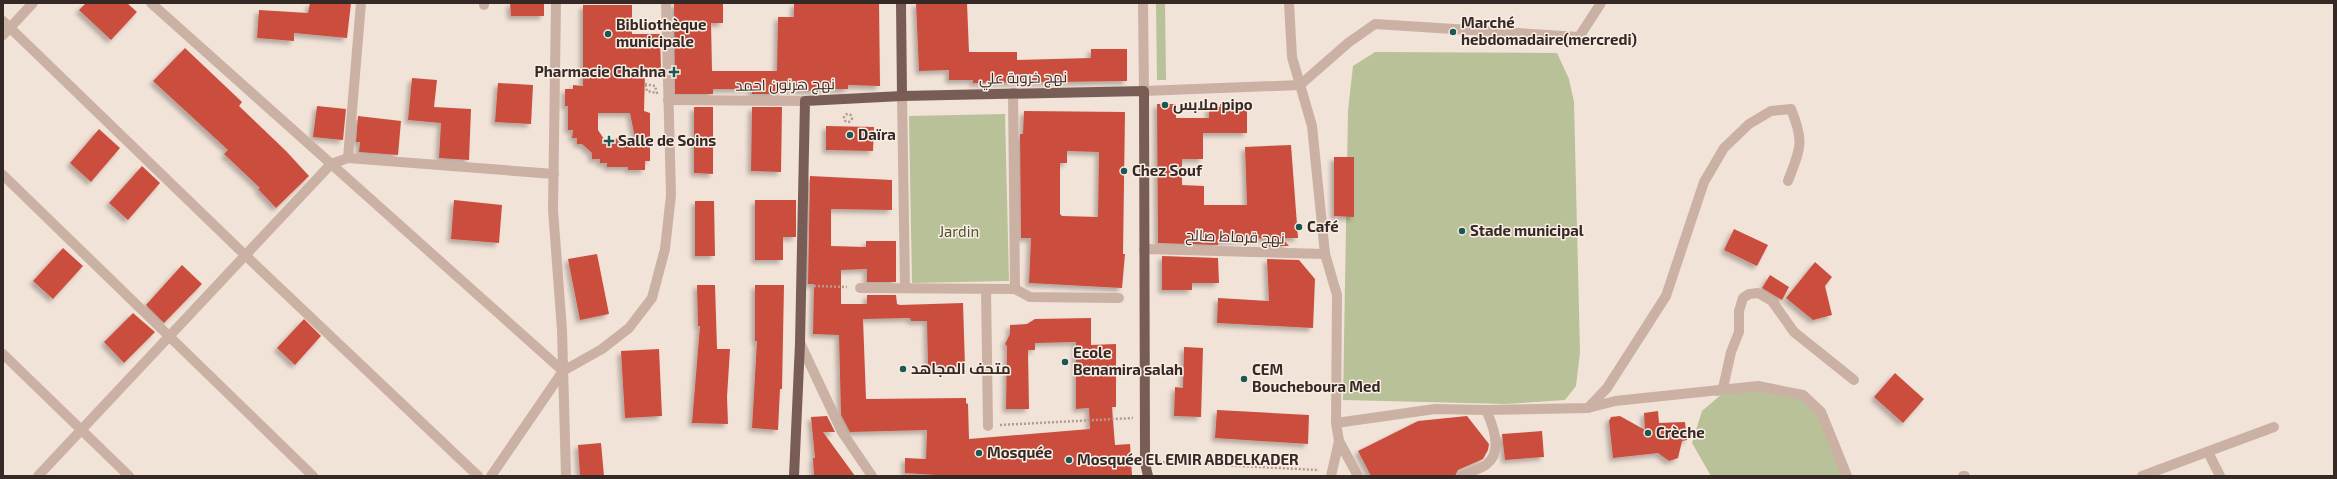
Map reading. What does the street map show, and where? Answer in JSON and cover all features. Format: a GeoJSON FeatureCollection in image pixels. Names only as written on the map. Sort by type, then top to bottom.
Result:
{"type":"FeatureCollection","features":[{"type":"Feature","properties":{"kind":"main road"},"geometry":{"type":"LineString","coordinates":[[901,3],[902,96]]}},
{"type":"Feature","properties":{"kind":"main road"},"geometry":{"type":"LineString","coordinates":[[1144,91],[1145,463],[1148,476]]}},
{"type":"Feature","properties":{"kind":"main road","name":"نهج خروبة علي"},"geometry":{"type":"LineString","coordinates":[[902,96],[1144,91]]}},
{"type":"Feature","properties":{"kind":"main road","name":"نهج هرنون احمد"},"geometry":{"type":"LineString","coordinates":[[805,101],[902,96]]}},
{"type":"Feature","properties":{"kind":"main road"},"geometry":{"type":"LineString","coordinates":[[794,476],[800,343],[805,101]]}},
{"type":"Feature","properties":{"kind":"street"},"geometry":{"type":"LineString","coordinates":[[33,3],[5,28],[478,476]]}},
{"type":"Feature","properties":{"kind":"street"},"geometry":{"type":"LineString","coordinates":[[152,3],[162,7],[331,164],[563,371]]}},
{"type":"Feature","properties":{"kind":"street"},"geometry":{"type":"LineString","coordinates":[[348,158],[361,3]]}},
{"type":"Feature","properties":{"kind":"street"},"geometry":{"type":"LineString","coordinates":[[556,3],[554,210],[563,371],[566,476]]}},
{"type":"Feature","properties":{"kind":"street"},"geometry":{"type":"LineString","coordinates":[[491,476],[563,371],[602,349],[629,328],[652,298],[665,249],[670,195],[666,3]]}},
{"type":"Feature","properties":{"kind":"street"},"geometry":{"type":"LineString","coordinates":[[1143,3],[1144,91],[1300,85],[1348,43],[1375,24],[1579,37],[1601,3]]}},
{"type":"Feature","properties":{"kind":"street"},"geometry":{"type":"LineString","coordinates":[[1289,3],[1292,57],[1312,126],[1325,254],[1337,295],[1336,423],[1339,441],[1358,476]]}},
{"type":"Feature","properties":{"kind":"street"},"geometry":{"type":"LineString","coordinates":[[1013,94],[1015,289]]}},
{"type":"Feature","properties":{"kind":"street"},"geometry":{"type":"LineString","coordinates":[[902,96],[905,288]]}},
{"type":"Feature","properties":{"kind":"street","name":"نهج هرنون احمد"},"geometry":{"type":"LineString","coordinates":[[668,100],[805,101]]}},
{"type":"Feature","properties":{"kind":"street"},"geometry":{"type":"LineString","coordinates":[[1588,408],[1607,388],[1666,296],[1704,182],[1724,148],[1749,124],[1771,111],[1792,109],[1800,131],[1800,148],[1788,181]]}},
{"type":"Feature","properties":{"kind":"street"},"geometry":{"type":"LineString","coordinates":[[38,476],[331,164],[348,158],[554,174]]}},
{"type":"Feature","properties":{"kind":"street"},"geometry":{"type":"LineString","coordinates":[[3,175],[168,338],[313,476]]}},
{"type":"Feature","properties":{"kind":"street","name":"نهج قرماط صالح"},"geometry":{"type":"LineString","coordinates":[[1144,249],[1325,254]]}},
{"type":"Feature","properties":{"kind":"street"},"geometry":{"type":"LineString","coordinates":[[860,288],[1015,289],[1030,297],[1119,298]]}},
{"type":"Feature","properties":{"kind":"street"},"geometry":{"type":"LineString","coordinates":[[986,289],[988,426]]}},
{"type":"Feature","properties":{"kind":"street"},"geometry":{"type":"LineString","coordinates":[[1717,391],[1723,388],[1731,352],[1739,332],[1739,311],[1743,298],[1749,294],[1758,294],[1772,301],[1794,332],[1854,380]]}},
{"type":"Feature","properties":{"kind":"street"},"geometry":{"type":"LineString","coordinates":[[800,343],[842,432],[872,476]]}},
{"type":"Feature","properties":{"kind":"street"},"geometry":{"type":"LineString","coordinates":[[3,354],[129,476]]}},
{"type":"Feature","properties":{"kind":"street"},"geometry":{"type":"LineString","coordinates":[[1336,423],[1435,409],[1486,410],[1588,408],[1615,401],[1758,386],[1803,395],[1821,412],[1847,476]]}},
{"type":"Feature","properties":{"kind":"street"},"geometry":{"type":"LineString","coordinates":[[1461,476],[1488,464],[1496,447],[1495,430],[1486,410]]}},
{"type":"Feature","properties":{"kind":"street"},"geometry":{"type":"LineString","coordinates":[[2142,476],[2274,427]]}},
{"type":"Feature","properties":{"kind":"street"},"geometry":{"type":"LineString","coordinates":[[1331,473],[1339,441]]}},
{"type":"Feature","properties":{"kind":"street"},"geometry":{"type":"LineString","coordinates":[[2208,452],[2220,476]]}},
{"type":"Feature","properties":{"kind":"path"},"geometry":{"type":"LineString","coordinates":[[645,84],[655,86],[656,93],[647,91],[645,84]]}},
{"type":"Feature","properties":{"kind":"path"},"geometry":{"type":"LineString","coordinates":[[825,286],[860,288]]}},
{"type":"Feature","properties":{"kind":"path"},"geometry":{"type":"LineString","coordinates":[[988,426],[1145,418]]}},
{"type":"Feature","properties":{"kind":"path"},"geometry":{"type":"LineString","coordinates":[[1145,463],[1331,473]]}},
{"type":"Feature","properties":{"kind":"green space"},"geometry":{"type":"Polygon","coordinates":[[[1156,3],[1165,3],[1166,80],[1157,80],[1156,3]]]}},
{"type":"Feature","properties":{"kind":"green space","name":"Stade municipal"},"geometry":{"type":"Polygon","coordinates":[[[1375,52],[1557,53],[1569,79],[1574,102],[1580,352],[1576,386],[1565,400],[1506,404],[1343,400],[1348,111],[1353,66],[1375,52]]]}},
{"type":"Feature","properties":{"kind":"green space","name":"Jardin"},"geometry":{"type":"Polygon","coordinates":[[[1005,114],[1009,281],[912,283],[909,116],[1005,114]]]}},
{"type":"Feature","properties":{"kind":"green space"},"geometry":{"type":"Polygon","coordinates":[[[1729,388],[1787,391],[1819,407],[1847,476],[1711,476],[1692,443],[1702,411],[1729,388]]]}},
{"type":"Feature","properties":{"kind":"building"},"geometry":{"type":"Polygon","coordinates":[[[86,3],[127,3],[137,12],[111,40],[79,10],[86,3]]]}},
{"type":"Feature","properties":{"kind":"building"},"geometry":{"type":"Polygon","coordinates":[[[310,3],[351,3],[347,38],[294,33],[294,41],[257,38],[259,10],[308,13],[310,3]]]}},
{"type":"Feature","properties":{"kind":"building"},"geometry":{"type":"Polygon","coordinates":[[[510,3],[544,3],[544,16],[511,16],[510,3]]]}},
{"type":"Feature","properties":{"kind":"building"},"geometry":{"type":"Polygon","coordinates":[[[674,3],[723,3],[723,23],[711,23],[712,71],[777,71],[778,17],[794,17],[794,3],[879,3],[880,86],[848,85],[848,89],[821,89],[821,91],[782,90],[782,94],[752,94],[752,89],[713,89],[713,94],[675,94],[674,3]]]}},
{"type":"Feature","properties":{"kind":"building"},"geometry":{"type":"Polygon","coordinates":[[[916,3],[967,3],[969,52],[1017,52],[1017,60],[1091,58],[1091,49],[1127,49],[1127,81],[973,83],[973,80],[949,80],[949,70],[919,71],[916,3]]]}},
{"type":"Feature","properties":{"kind":"building"},"geometry":{"type":"Polygon","coordinates":[[[583,5],[632,5],[632,34],[660,34],[661,70],[645,71],[644,111],[650,113],[650,161],[645,161],[645,170],[628,170],[628,167],[607,167],[607,163],[600,163],[600,159],[592,159],[592,153],[582,144],[577,144],[577,138],[572,138],[573,130],[568,130],[568,106],[565,106],[565,89],[573,89],[573,85],[583,86],[583,5]],[[598,113],[598,130],[604,139],[635,138],[630,113],[598,113]]]}},
{"type":"Feature","properties":{"kind":"building"},"geometry":{"type":"Polygon","coordinates":[[[185,48],[242,102],[239,106],[286,151],[309,176],[276,208],[258,189],[260,188],[224,154],[228,150],[153,81],[185,48]]]}},
{"type":"Feature","properties":{"kind":"building"},"geometry":{"type":"Polygon","coordinates":[[[412,78],[437,80],[434,107],[471,109],[469,160],[439,158],[441,123],[408,120],[412,78]]]}},
{"type":"Feature","properties":{"kind":"building"},"geometry":{"type":"Polygon","coordinates":[[[498,83],[533,85],[531,124],[495,122],[498,83]]]}},
{"type":"Feature","properties":{"kind":"building"},"geometry":{"type":"Polygon","coordinates":[[[1157,104],[1176,104],[1176,118],[1209,118],[1209,107],[1220,107],[1220,104],[1247,105],[1247,133],[1203,133],[1203,159],[1182,159],[1182,185],[1204,186],[1204,205],[1247,205],[1245,147],[1291,145],[1298,238],[1282,238],[1289,246],[1267,246],[1267,238],[1218,242],[1218,245],[1158,243],[1157,104]]]}},
{"type":"Feature","properties":{"kind":"building"},"geometry":{"type":"Polygon","coordinates":[[[317,106],[346,109],[343,140],[313,137],[317,106]]]}},
{"type":"Feature","properties":{"kind":"building"},"geometry":{"type":"Polygon","coordinates":[[[694,107],[713,107],[713,174],[694,173],[694,107]]]}},
{"type":"Feature","properties":{"kind":"building"},"geometry":{"type":"Polygon","coordinates":[[[752,107],[782,107],[781,172],[751,171],[752,107]]]}},
{"type":"Feature","properties":{"kind":"building"},"geometry":{"type":"Polygon","coordinates":[[[1024,111],[1125,112],[1123,254],[1125,254],[1122,288],[1029,283],[1031,238],[1021,238],[1020,134],[1023,134],[1024,111]],[[1067,151],[1067,163],[1060,163],[1060,214],[1062,216],[1098,217],[1099,152],[1067,151]]]}},
{"type":"Feature","properties":{"kind":"building"},"geometry":{"type":"Polygon","coordinates":[[[358,116],[401,121],[398,155],[359,152],[360,142],[356,142],[358,116]]]}},
{"type":"Feature","properties":{"kind":"building","name":"Daïra"},"geometry":{"type":"Polygon","coordinates":[[[826,126],[874,127],[873,151],[826,150],[826,126]]]}},
{"type":"Feature","properties":{"kind":"building"},"geometry":{"type":"Polygon","coordinates":[[[99,129],[120,148],[91,182],[70,163],[99,129]]]}},
{"type":"Feature","properties":{"kind":"building"},"geometry":{"type":"Polygon","coordinates":[[[1334,157],[1354,157],[1354,217],[1334,216],[1334,157]]]}},
{"type":"Feature","properties":{"kind":"building"},"geometry":{"type":"Polygon","coordinates":[[[142,166],[160,183],[128,220],[109,203],[142,166]]]}},
{"type":"Feature","properties":{"kind":"building"},"geometry":{"type":"Polygon","coordinates":[[[810,176],[892,180],[892,210],[831,209],[831,246],[866,247],[866,241],[896,241],[896,282],[867,282],[867,269],[841,270],[841,304],[867,304],[867,295],[896,295],[897,304],[900,305],[963,303],[965,367],[928,368],[927,321],[911,321],[910,318],[863,319],[866,399],[966,398],[966,403],[968,404],[969,439],[1090,429],[1089,408],[1076,409],[1076,342],[1035,343],[1035,350],[1028,350],[1029,409],[1006,409],[1007,346],[1005,344],[1010,334],[1010,325],[1027,324],[1035,319],[1091,318],[1091,345],[1116,344],[1116,407],[1112,407],[1115,445],[1130,444],[1132,476],[952,476],[905,473],[905,458],[926,459],[927,430],[850,432],[841,415],[839,335],[813,334],[814,284],[808,284],[810,176]]]}},
{"type":"Feature","properties":{"kind":"building"},"geometry":{"type":"Polygon","coordinates":[[[454,200],[502,205],[499,243],[451,239],[454,200]]]}},
{"type":"Feature","properties":{"kind":"building"},"geometry":{"type":"Polygon","coordinates":[[[755,200],[796,200],[796,237],[783,237],[783,260],[755,260],[755,200]]]}},
{"type":"Feature","properties":{"kind":"building"},"geometry":{"type":"Polygon","coordinates":[[[695,201],[714,201],[715,256],[695,256],[695,201]]]}},
{"type":"Feature","properties":{"kind":"building"},"geometry":{"type":"Polygon","coordinates":[[[1734,229],[1768,245],[1757,266],[1724,250],[1734,229]]]}},
{"type":"Feature","properties":{"kind":"building"},"geometry":{"type":"Polygon","coordinates":[[[63,248],[83,266],[53,299],[33,281],[63,248]]]}},
{"type":"Feature","properties":{"kind":"building"},"geometry":{"type":"Polygon","coordinates":[[[597,254],[609,314],[580,320],[568,259],[597,254]]]}},
{"type":"Feature","properties":{"kind":"building"},"geometry":{"type":"Polygon","coordinates":[[[1162,256],[1218,258],[1219,283],[1192,283],[1192,290],[1162,290],[1162,256]]]}},
{"type":"Feature","properties":{"kind":"building"},"geometry":{"type":"Polygon","coordinates":[[[1267,259],[1299,260],[1315,279],[1313,328],[1217,323],[1218,298],[1269,301],[1267,259]]]}},
{"type":"Feature","properties":{"kind":"building"},"geometry":{"type":"Polygon","coordinates":[[[1815,262],[1832,277],[1825,286],[1832,315],[1813,320],[1786,298],[1815,262]]]}},
{"type":"Feature","properties":{"kind":"building"},"geometry":{"type":"Polygon","coordinates":[[[182,265],[202,284],[164,323],[146,305],[182,265]]]}},
{"type":"Feature","properties":{"kind":"building"},"geometry":{"type":"Polygon","coordinates":[[[1770,275],[1789,287],[1782,300],[1762,288],[1770,275]]]}},
{"type":"Feature","properties":{"kind":"building"},"geometry":{"type":"Polygon","coordinates":[[[697,285],[715,285],[717,349],[730,349],[727,397],[728,424],[692,423],[700,326],[698,326],[697,285]]]}},
{"type":"Feature","properties":{"kind":"building"},"geometry":{"type":"Polygon","coordinates":[[[755,285],[784,285],[782,389],[780,389],[778,430],[752,428],[757,341],[755,341],[755,285]]]}},
{"type":"Feature","properties":{"kind":"building"},"geometry":{"type":"Polygon","coordinates":[[[133,313],[155,332],[124,363],[104,342],[133,313]]]}},
{"type":"Feature","properties":{"kind":"building"},"geometry":{"type":"Polygon","coordinates":[[[304,319],[321,336],[295,365],[277,348],[304,319]]]}},
{"type":"Feature","properties":{"kind":"building"},"geometry":{"type":"Polygon","coordinates":[[[1184,347],[1203,348],[1201,417],[1174,416],[1175,387],[1183,388],[1184,347]]]}},
{"type":"Feature","properties":{"kind":"building"},"geometry":{"type":"Polygon","coordinates":[[[659,349],[662,416],[625,418],[621,351],[659,349]]]}},
{"type":"Feature","properties":{"kind":"building"},"geometry":{"type":"Polygon","coordinates":[[[1895,373],[1924,399],[1903,423],[1874,397],[1895,373]]]}},
{"type":"Feature","properties":{"kind":"building"},"geometry":{"type":"Polygon","coordinates":[[[1217,410],[1309,415],[1308,444],[1215,438],[1217,410]]]}},
{"type":"Feature","properties":{"kind":"building","name":"Crèche"},"geometry":{"type":"Polygon","coordinates":[[[1658,411],[1659,423],[1685,422],[1687,440],[1682,441],[1678,458],[1669,461],[1658,453],[1613,458],[1609,421],[1611,417],[1620,416],[1645,430],[1644,413],[1658,411]]]}},
{"type":"Feature","properties":{"kind":"building"},"geometry":{"type":"Polygon","coordinates":[[[827,416],[835,432],[823,432],[855,476],[814,476],[813,458],[815,458],[811,417],[827,416]]]}},
{"type":"Feature","properties":{"kind":"building"},"geometry":{"type":"Polygon","coordinates":[[[1467,416],[1489,444],[1488,450],[1483,459],[1458,470],[1455,476],[1371,476],[1358,451],[1418,421],[1467,416]]]}},
{"type":"Feature","properties":{"kind":"building"},"geometry":{"type":"Polygon","coordinates":[[[1542,431],[1544,457],[1505,460],[1502,434],[1542,431]]]}},
{"type":"Feature","properties":{"kind":"building"},"geometry":{"type":"Polygon","coordinates":[[[601,443],[604,476],[580,476],[578,445],[601,443]]]}},
{"type":"Feature","properties":{"kind":"place","name":"Marché hebdomadaire(mercredi)"},"geometry":{"type":"Point","coordinates":[1453,32]}},
{"type":"Feature","properties":{"kind":"place","name":"Bibliothèque municipale"},"geometry":{"type":"Point","coordinates":[608,34]}},
{"type":"Feature","properties":{"kind":"place","name":"Pharmacie Chahna"},"geometry":{"type":"Point","coordinates":[674,72]}},
{"type":"Feature","properties":{"kind":"place","name":"ملابس pipo"},"geometry":{"type":"Point","coordinates":[1165,105]}},
{"type":"Feature","properties":{"kind":"place","name":"Daïra"},"geometry":{"type":"Point","coordinates":[850,135]}},
{"type":"Feature","properties":{"kind":"place","name":"Salle de Soins"},"geometry":{"type":"Point","coordinates":[609,141]}},
{"type":"Feature","properties":{"kind":"place","name":"Chez Souf"},"geometry":{"type":"Point","coordinates":[1124,171]}},
{"type":"Feature","properties":{"kind":"place","name":"Café"},"geometry":{"type":"Point","coordinates":[1299,227]}},
{"type":"Feature","properties":{"kind":"place","name":"Stade municipal"},"geometry":{"type":"Point","coordinates":[1462,231]}},
{"type":"Feature","properties":{"kind":"place","name":"Ecole Benamira salah"},"geometry":{"type":"Point","coordinates":[1065,362]}},
{"type":"Feature","properties":{"kind":"place","name":"متحف المجاهد"},"geometry":{"type":"Point","coordinates":[903,369]}},
{"type":"Feature","properties":{"kind":"place","name":"CEM Boucheboura Med"},"geometry":{"type":"Point","coordinates":[1244,379]}},
{"type":"Feature","properties":{"kind":"place","name":"Crèche"},"geometry":{"type":"Point","coordinates":[1648,433]}},
{"type":"Feature","properties":{"kind":"place","name":"Mosquée"},"geometry":{"type":"Point","coordinates":[979,453]}},
{"type":"Feature","properties":{"kind":"place","name":"Mosquée EL EMIR ABDELKADER"},"geometry":{"type":"Point","coordinates":[1069,460]}}]}
